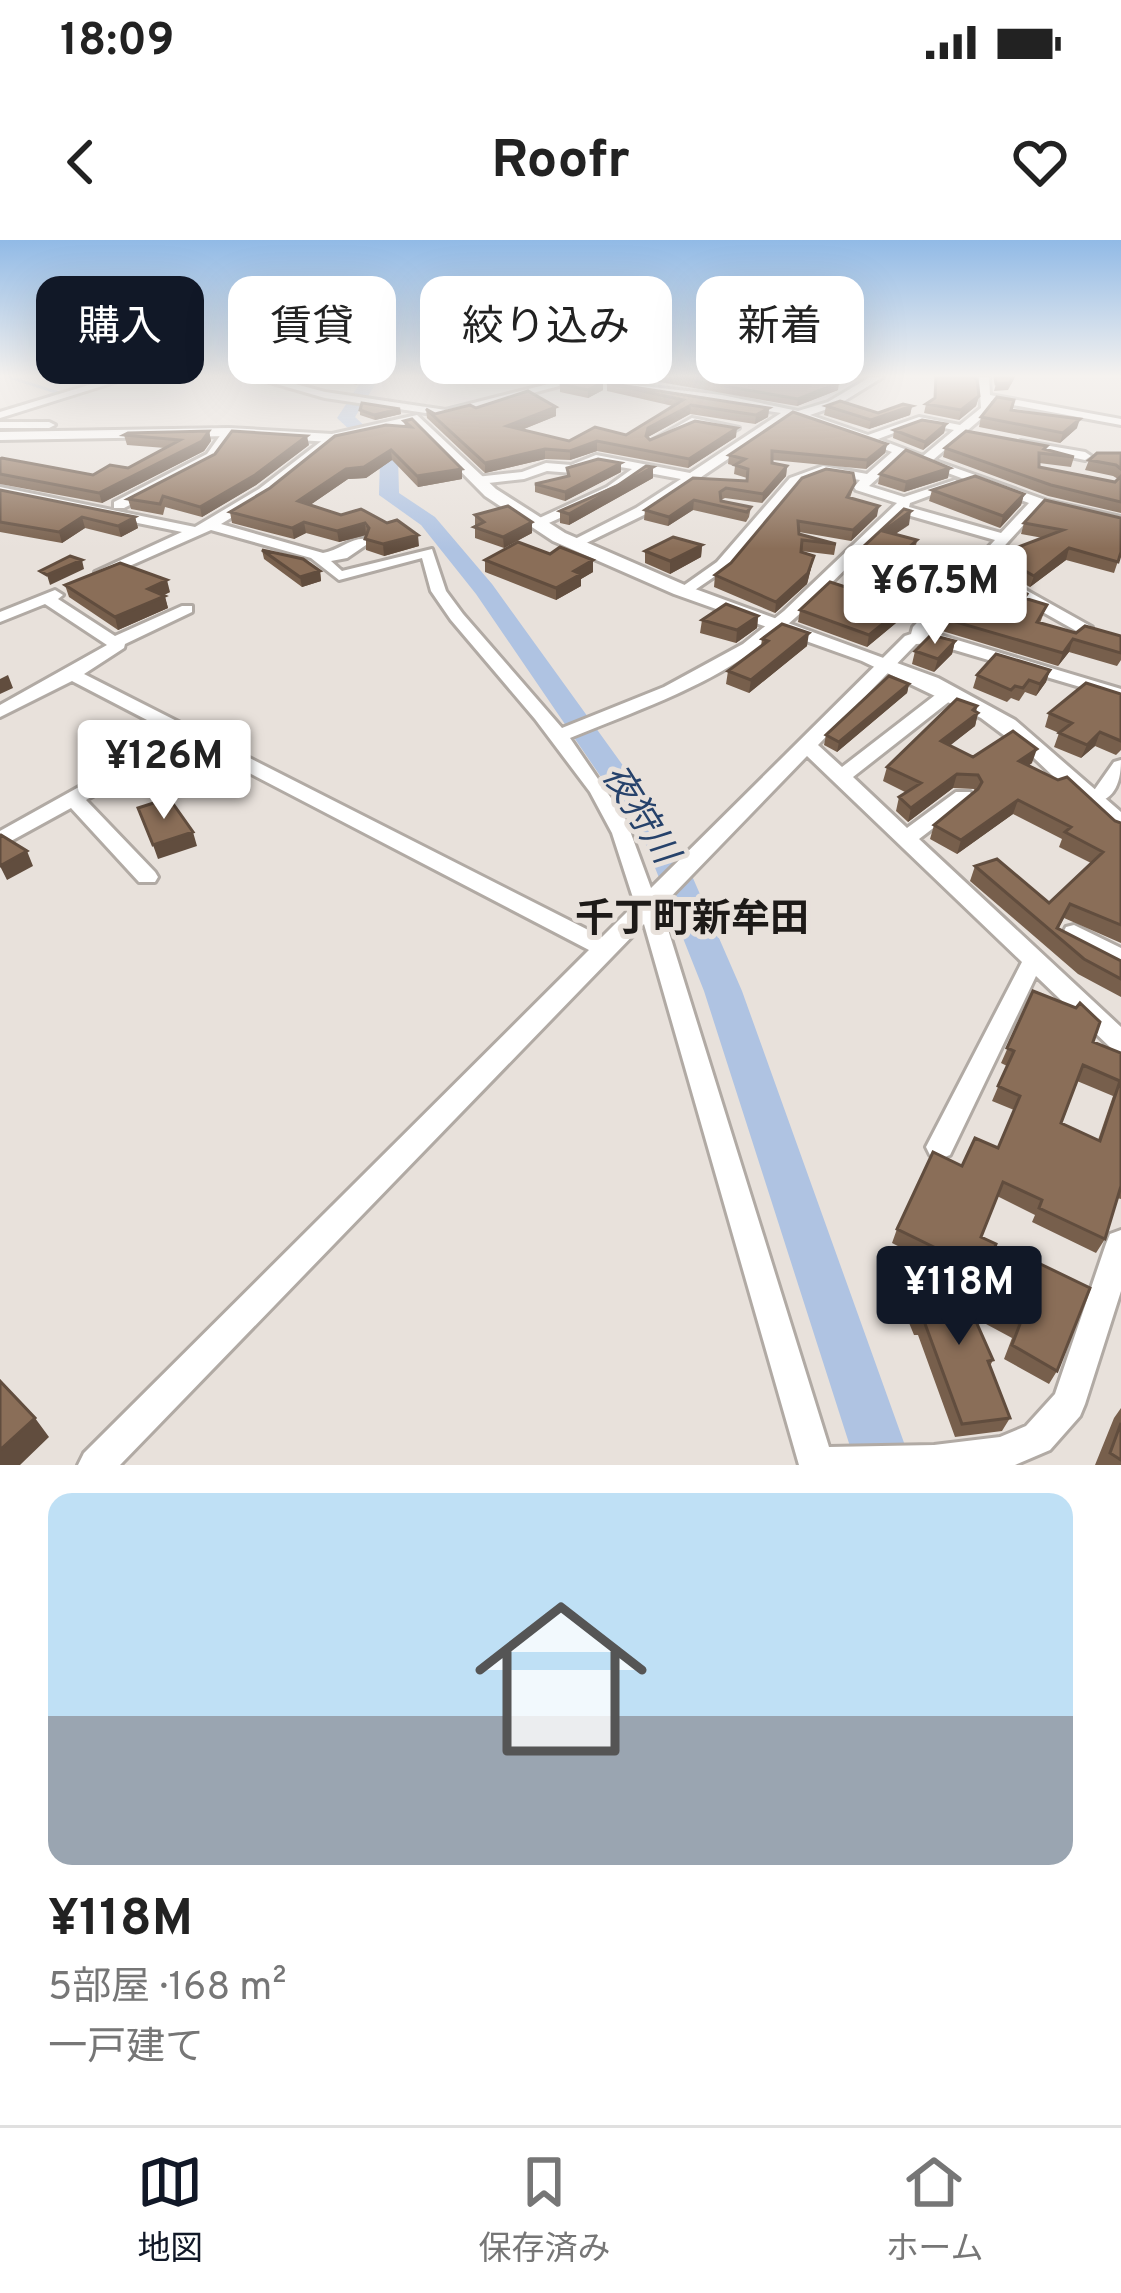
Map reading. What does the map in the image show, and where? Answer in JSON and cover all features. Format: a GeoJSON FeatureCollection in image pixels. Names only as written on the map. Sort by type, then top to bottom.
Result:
{"type":"FeatureCollection","features":[{"type":"Feature","properties":{"kind":"main road"},"geometry":{"type":"LineString","coordinates":[[0,436],[104,434]]}},
{"type":"Feature","properties":{"kind":"main road"},"geometry":{"type":"LineString","coordinates":[[288,434],[346,434]]}},
{"type":"Feature","properties":{"kind":"main road"},"geometry":{"type":"LineString","coordinates":[[426,434],[500,500],[576,544],[949,693],[1013,730],[1121,826]]}},
{"type":"Feature","properties":{"kind":"street"},"geometry":{"type":"LineString","coordinates":[[108,511],[211,458],[227,434]]}},
{"type":"Feature","properties":{"kind":"street"},"geometry":{"type":"LineString","coordinates":[[653,442],[668,434]]}},
{"type":"Feature","properties":{"kind":"street"},"geometry":{"type":"LineString","coordinates":[[576,544],[694,476],[755,434]]}},
{"type":"Feature","properties":{"kind":"street"},"geometry":{"type":"LineString","coordinates":[[852,434],[1036,503],[1121,520]]}},
{"type":"Feature","properties":{"kind":"street"},"geometry":{"type":"LineString","coordinates":[[866,439],[879,434]]}},
{"type":"Feature","properties":{"kind":"street"},"geometry":{"type":"LineString","coordinates":[[926,460],[965,434]]}},
{"type":"Feature","properties":{"kind":"street"},"geometry":{"type":"LineString","coordinates":[[0,616],[203,528],[275,484],[338,436]]}},
{"type":"Feature","properties":{"kind":"street"},"geometry":{"type":"LineString","coordinates":[[1010,442],[1054,456],[1091,455],[1075,473]]}},
{"type":"Feature","properties":{"kind":"street"},"geometry":{"type":"LineString","coordinates":[[901,451],[860,489],[1004,538]]}},
{"type":"Feature","properties":{"kind":"street"},"geometry":{"type":"LineString","coordinates":[[480,480],[546,467],[573,469],[591,456],[717,479]]}},
{"type":"Feature","properties":{"kind":"street"},"geometry":{"type":"LineString","coordinates":[[778,466],[814,473]]}},
{"type":"Feature","properties":{"kind":"street"},"geometry":{"type":"LineString","coordinates":[[540,523],[610,490],[643,467]]}},
{"type":"Feature","properties":{"kind":"street"},"geometry":{"type":"LineString","coordinates":[[684,591],[722,565],[794,481],[827,471],[867,478]]}},
{"type":"Feature","properties":{"kind":"street"},"geometry":{"type":"LineString","coordinates":[[560,735],[694,681],[778,626],[903,505],[967,480]]}},
{"type":"Feature","properties":{"kind":"street"},"geometry":{"type":"LineString","coordinates":[[1009,494],[1024,482]]}},
{"type":"Feature","properties":{"kind":"street"},"geometry":{"type":"LineString","coordinates":[[0,491],[203,528],[321,559],[342,555],[361,542]]}},
{"type":"Feature","properties":{"kind":"street"},"geometry":{"type":"LineString","coordinates":[[1093,516],[1104,500]]}},
{"type":"Feature","properties":{"kind":"street"},"geometry":{"type":"LineString","coordinates":[[96,1465],[919,636],[919,630],[1036,503]]}},
{"type":"Feature","properties":{"kind":"street"},"geometry":{"type":"LineString","coordinates":[[748,509],[767,512]]}},
{"type":"Feature","properties":{"kind":"street"},"geometry":{"type":"LineString","coordinates":[[839,547],[856,552]]}},
{"type":"Feature","properties":{"kind":"street"},"geometry":{"type":"LineString","coordinates":[[321,559],[339,576],[428,552],[439,591],[457,617],[560,735],[620,826],[636,863],[824,1464],[934,1462],[1000,1454],[1038,1438],[1068,1404],[1119,1261]]}},
{"type":"Feature","properties":{"kind":"street"},"geometry":{"type":"LineString","coordinates":[[825,561],[842,566]]}},
{"type":"Feature","properties":{"kind":"street"},"geometry":{"type":"LineString","coordinates":[[975,568],[1086,630]]}},
{"type":"Feature","properties":{"kind":"street"},"geometry":{"type":"LineString","coordinates":[[0,595],[39,602],[116,641]]}},
{"type":"Feature","properties":{"kind":"street"},"geometry":{"type":"LineString","coordinates":[[116,641],[187,609]]}},
{"type":"Feature","properties":{"kind":"street"},"geometry":{"type":"LineString","coordinates":[[919,636],[1121,694]]}},
{"type":"Feature","properties":{"kind":"street"},"geometry":{"type":"LineString","coordinates":[[0,712],[72,674],[118,645],[116,641]]}},
{"type":"Feature","properties":{"kind":"street"},"geometry":{"type":"LineString","coordinates":[[72,674],[605,948]]}},
{"type":"Feature","properties":{"kind":"street"},"geometry":{"type":"LineString","coordinates":[[841,777],[949,693]]}},
{"type":"Feature","properties":{"kind":"street"},"geometry":{"type":"LineString","coordinates":[[0,840],[188,734]]}},
{"type":"Feature","properties":{"kind":"street"},"geometry":{"type":"LineString","coordinates":[[808,746],[1121,1042]]}},
{"type":"Feature","properties":{"kind":"street"},"geometry":{"type":"LineString","coordinates":[[1090,798],[1102,794],[1121,766]]}},
{"type":"Feature","properties":{"kind":"street"},"geometry":{"type":"LineString","coordinates":[[907,838],[963,796]]}},
{"type":"Feature","properties":{"kind":"street"},"geometry":{"type":"LineString","coordinates":[[74,799],[147,877]]}},
{"type":"Feature","properties":{"kind":"street"},"geometry":{"type":"LineString","coordinates":[[1074,933],[1121,958]]}},
{"type":"Feature","properties":{"kind":"street"},"geometry":{"type":"LineString","coordinates":[[940,1147],[1027,971],[1037,963]]}},
{"type":"Feature","properties":{"kind":"building"},"geometry":{"type":"Polygon","coordinates":[[[207,434],[202,441],[99,493],[0,474],[2,458],[93,475],[110,465],[128,468],[180,440],[124,435],[207,434]]]}},
{"type":"Feature","properties":{"kind":"building"},"geometry":{"type":"Polygon","coordinates":[[[230,434],[307,436],[255,475],[200,507],[163,496],[160,504],[128,499],[215,454],[230,434]]]}},
{"type":"Feature","properties":{"kind":"building"},"geometry":{"type":"Polygon","coordinates":[[[427,434],[462,469],[417,476],[391,450],[364,467],[346,469],[298,501],[341,515],[361,509],[387,523],[397,520],[418,535],[383,544],[365,539],[369,528],[365,523],[337,531],[304,522],[292,528],[230,512],[270,488],[335,436],[427,434]]]}},
{"type":"Feature","properties":{"kind":"building"},"geometry":{"type":"Polygon","coordinates":[[[453,434],[541,434],[569,441],[582,434],[646,434],[650,440],[664,434],[727,434],[689,459],[597,441],[570,451],[545,449],[485,463],[453,434]]]}},
{"type":"Feature","properties":{"kind":"building"},"geometry":{"type":"Polygon","coordinates":[[[760,434],[858,434],[887,444],[867,460],[772,451],[772,463],[787,466],[763,494],[726,488],[720,492],[721,501],[751,507],[747,512],[694,500],[669,517],[645,510],[693,478],[747,481],[748,469],[735,465],[745,459],[729,455],[760,434]]]}},
{"type":"Feature","properties":{"kind":"building"},"geometry":{"type":"Polygon","coordinates":[[[905,434],[934,434],[925,442],[905,434]]]}},
{"type":"Feature","properties":{"kind":"building"},"geometry":{"type":"Polygon","coordinates":[[[962,434],[1047,446],[1044,449],[1074,457],[1039,453],[1039,467],[1115,482],[1121,476],[1121,502],[1051,485],[945,448],[962,434]]]}},
{"type":"Feature","properties":{"kind":"building"},"geometry":{"type":"Polygon","coordinates":[[[906,450],[950,468],[906,482],[880,474],[906,450]]]}},
{"type":"Feature","properties":{"kind":"building"},"geometry":{"type":"Polygon","coordinates":[[[1097,453],[1121,453],[1121,469],[1089,460],[1097,453]]]}},
{"type":"Feature","properties":{"kind":"building"},"geometry":{"type":"Polygon","coordinates":[[[598,459],[621,463],[565,492],[535,484],[569,476],[567,468],[598,459]]]}},
{"type":"Feature","properties":{"kind":"building"},"geometry":{"type":"Polygon","coordinates":[[[646,466],[653,467],[569,514],[560,511],[617,486],[646,466]]]}},
{"type":"Feature","properties":{"kind":"building"},"geometry":{"type":"Polygon","coordinates":[[[826,469],[853,473],[855,483],[847,497],[879,506],[853,530],[798,521],[799,534],[836,544],[802,540],[801,552],[814,556],[808,573],[776,602],[715,575],[731,563],[802,478],[826,469]]]}},
{"type":"Feature","properties":{"kind":"building"},"geometry":{"type":"Polygon","coordinates":[[[975,476],[1024,494],[1003,516],[932,490],[975,476]]]}},
{"type":"Feature","properties":{"kind":"building"},"geometry":{"type":"Polygon","coordinates":[[[0,490],[135,517],[118,526],[82,517],[59,532],[0,522],[0,490]]]}},
{"type":"Feature","properties":{"kind":"building"},"geometry":{"type":"Polygon","coordinates":[[[1045,500],[1121,518],[1118,562],[1069,548],[1034,576],[997,555],[1063,530],[1024,523],[1045,500]]]}},
{"type":"Feature","properties":{"kind":"building"},"geometry":{"type":"Polygon","coordinates":[[[508,506],[532,522],[503,537],[474,527],[484,522],[475,515],[508,506]]]}},
{"type":"Feature","properties":{"kind":"building"},"geometry":{"type":"Polygon","coordinates":[[[904,509],[911,511],[883,531],[917,540],[907,549],[940,557],[910,575],[850,559],[904,509]]]}},
{"type":"Feature","properties":{"kind":"building"},"geometry":{"type":"Polygon","coordinates":[[[673,537],[702,545],[670,561],[645,551],[673,537]]]}},
{"type":"Feature","properties":{"kind":"building"},"geometry":{"type":"Polygon","coordinates":[[[518,542],[550,554],[560,547],[593,560],[574,571],[581,574],[556,588],[485,560],[518,542]]]}},
{"type":"Feature","properties":{"kind":"building"},"geometry":{"type":"Polygon","coordinates":[[[262,550],[303,559],[320,571],[300,577],[262,550]]]}},
{"type":"Feature","properties":{"kind":"building"},"geometry":{"type":"Polygon","coordinates":[[[70,556],[82,560],[47,575],[40,571],[70,556]]]}},
{"type":"Feature","properties":{"kind":"building"},"geometry":{"type":"Polygon","coordinates":[[[120,563],[167,580],[148,589],[165,596],[115,617],[65,585],[120,563]]]}},
{"type":"Feature","properties":{"kind":"building"},"geometry":{"type":"Polygon","coordinates":[[[1002,580],[1027,594],[1024,598],[1047,605],[1037,622],[1076,633],[1085,626],[1121,636],[1121,653],[1073,639],[1063,653],[942,618],[971,584],[994,590],[1002,580]]]}},
{"type":"Feature","properties":{"kind":"building"},"geometry":{"type":"Polygon","coordinates":[[[830,582],[905,606],[869,635],[800,610],[830,582]]]}},
{"type":"Feature","properties":{"kind":"building"},"geometry":{"type":"Polygon","coordinates":[[[726,604],[758,616],[737,630],[702,620],[726,604]]]}},
{"type":"Feature","properties":{"kind":"building"},"geometry":{"type":"Polygon","coordinates":[[[782,624],[809,633],[751,680],[728,671],[768,641],[762,639],[782,624]]]}},
{"type":"Feature","properties":{"kind":"building"},"geometry":{"type":"Polygon","coordinates":[[[931,635],[955,641],[938,659],[915,651],[931,635]]]}},
{"type":"Feature","properties":{"kind":"building"},"geometry":{"type":"Polygon","coordinates":[[[996,654],[1050,670],[1040,684],[1029,680],[1023,688],[1011,690],[977,675],[996,654]]]}},
{"type":"Feature","properties":{"kind":"building"},"geometry":{"type":"Polygon","coordinates":[[[889,676],[909,684],[839,742],[826,735],[889,676]]]}},
{"type":"Feature","properties":{"kind":"building"},"geometry":{"type":"Polygon","coordinates":[[[1086,683],[1121,694],[1121,741],[1100,732],[1087,745],[1059,733],[1072,723],[1049,713],[1086,683]]]}},
{"type":"Feature","properties":{"kind":"building"},"geometry":{"type":"Polygon","coordinates":[[[957,699],[977,706],[973,710],[978,713],[941,741],[973,757],[1013,731],[1037,749],[1019,761],[1058,780],[1067,777],[1121,823],[1121,925],[1070,904],[1057,928],[1121,961],[1121,979],[1084,959],[975,866],[997,859],[1049,903],[1103,852],[1065,832],[1071,827],[1018,800],[961,840],[934,825],[978,789],[982,782],[978,775],[957,774],[911,808],[899,797],[921,783],[887,767],[957,699]]]}},
{"type":"Feature","properties":{"kind":"building"},"geometry":{"type":"Polygon","coordinates":[[[169,798],[193,832],[153,845],[138,808],[169,798]]]}},
{"type":"Feature","properties":{"kind":"building"},"geometry":{"type":"Polygon","coordinates":[[[1,835],[27,851],[0,866],[1,835]]]}},
{"type":"Feature","properties":{"kind":"building"},"geometry":{"type":"Polygon","coordinates":[[[1033,991],[1076,1008],[1080,1003],[1100,1022],[1093,1042],[1121,1053],[1121,1186],[1105,1239],[1039,1208],[1042,1200],[1003,1182],[981,1237],[996,1244],[985,1272],[897,1229],[933,1152],[962,1166],[975,1138],[998,1148],[1020,1096],[998,1086],[1014,1051],[1007,1048],[1033,991]],[[1083,1065],[1061,1123],[1100,1141],[1120,1081],[1083,1065]]]}},
{"type":"Feature","properties":{"kind":"building"},"geometry":{"type":"Polygon","coordinates":[[[1028,1258],[1090,1288],[1057,1371],[1012,1345],[1020,1324],[993,1310],[1002,1286],[1016,1294],[1028,1258]]]}},
{"type":"Feature","properties":{"kind":"building"},"geometry":{"type":"Polygon","coordinates":[[[955,1274],[993,1360],[988,1361],[1010,1418],[962,1424],[924,1321],[903,1282],[955,1274]]]}},
{"type":"Feature","properties":{"kind":"building"},"geometry":{"type":"Polygon","coordinates":[[[0,1381],[35,1418],[0,1450],[0,1381]]]}},
{"type":"Feature","properties":{"kind":"building"},"geometry":{"type":"Polygon","coordinates":[[[1121,1423],[1121,1460],[1110,1453],[1121,1423]]]}},
{"type":"Feature","properties":{"kind":"waterway","name":"夜狩川"},"geometry":{"type":"LineString","coordinates":[[364,434],[389,457],[389,495],[428,521],[484,589],[660,839],[723,991],[884,1465]]}},
{"type":"Feature","properties":{"kind":"district","name":"千丁町新牟田"},"geometry":{"type":"Point","coordinates":[692,921]}}]}
